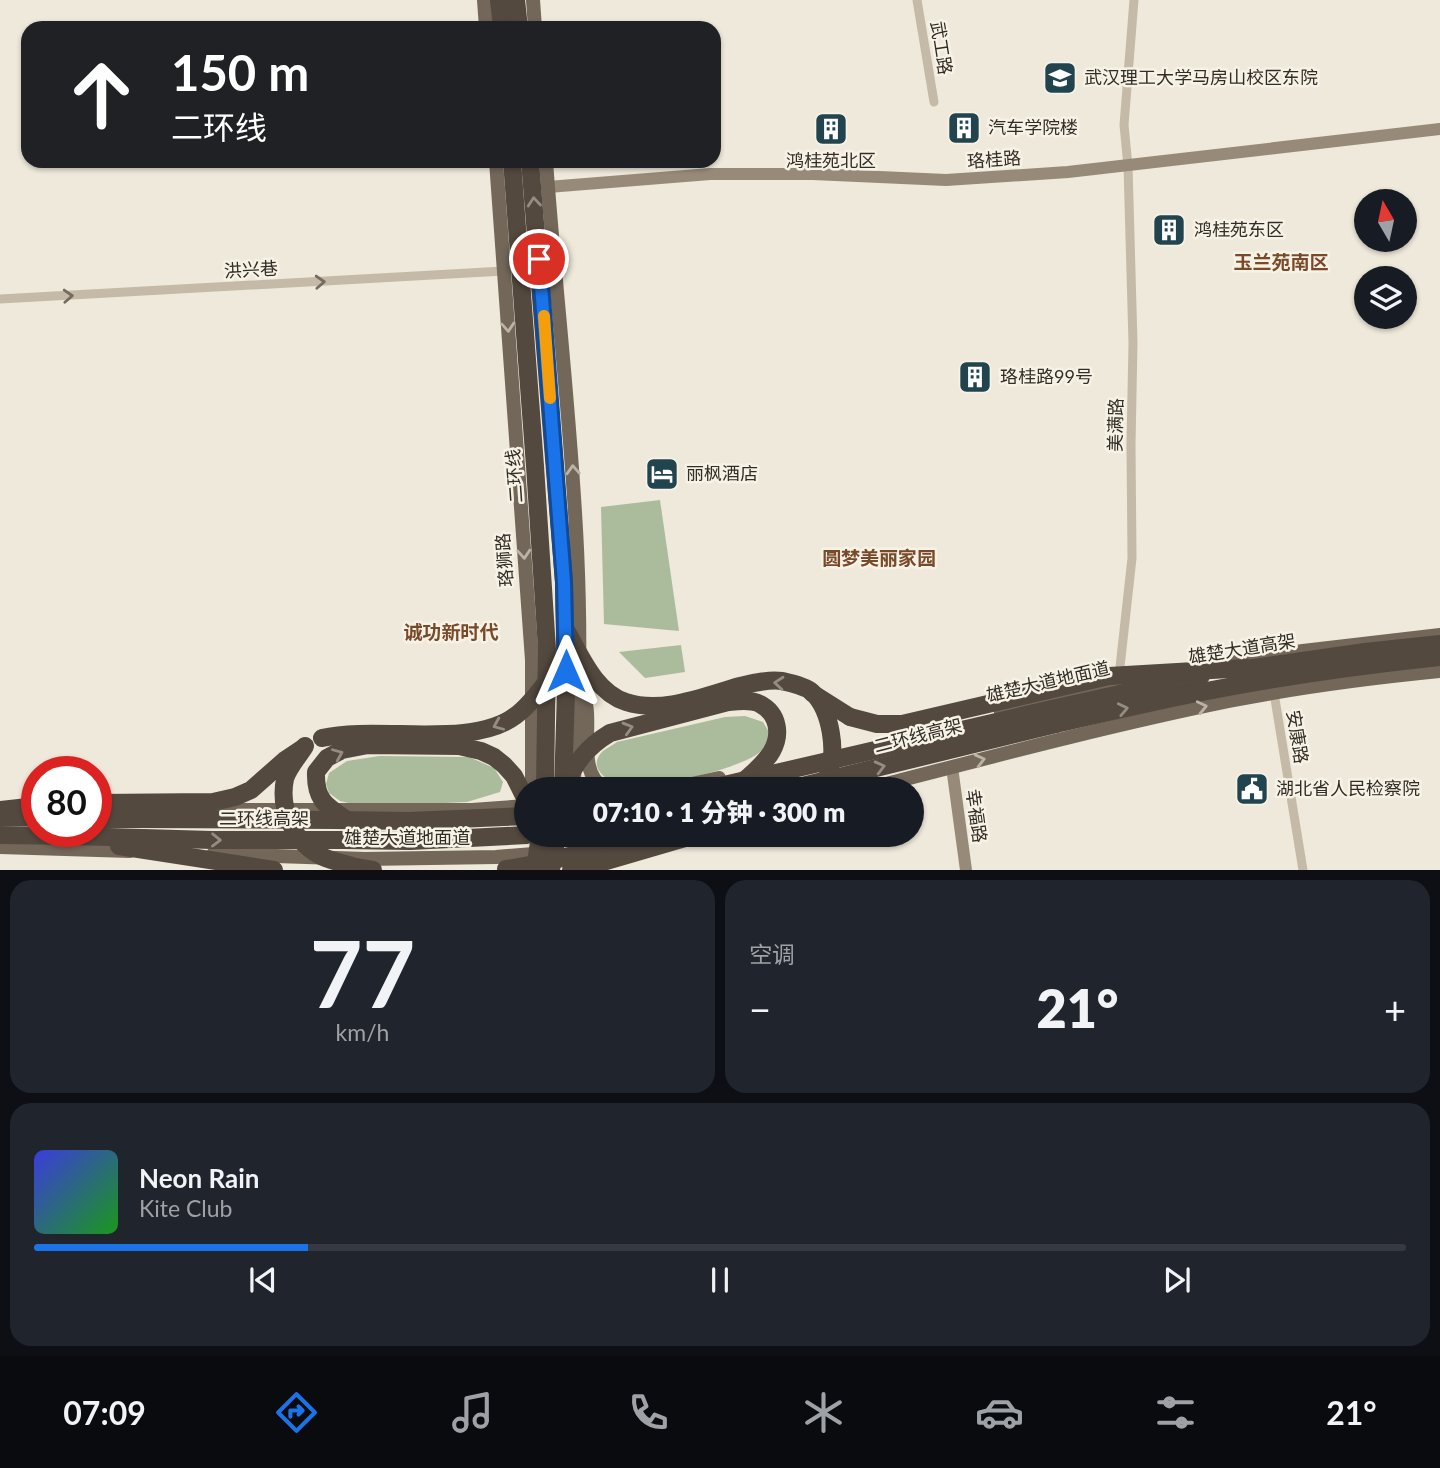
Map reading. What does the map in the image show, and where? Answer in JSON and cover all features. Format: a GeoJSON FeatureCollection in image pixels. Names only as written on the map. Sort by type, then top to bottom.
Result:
{"type":"FeatureCollection","features":[{"type":"Feature","properties":{"kind":"highway"},"geometry":{"type":"LineString","coordinates":[[499,0],[501,21]]}},
{"type":"Feature","properties":{"kind":"highway"},"geometry":{"type":"LineString","coordinates":[[516,0],[518,21]]}},
{"type":"Feature","properties":{"kind":"highway","name":"二环线"},"geometry":{"type":"LineString","coordinates":[[513,168],[544,583],[548,680],[560,777]]}},
{"type":"Feature","properties":{"kind":"highway"},"geometry":{"type":"LineString","coordinates":[[531,168],[556,465],[566,630],[562,777]]}},
{"type":"Feature","properties":{"kind":"highway"},"geometry":{"type":"LineString","coordinates":[[566,630],[600,684],[624,702],[648,706],[673,704],[752,683],[779,680],[805,688],[850,717],[877,724],[902,724],[1109,676],[1246,668]]}},
{"type":"Feature","properties":{"kind":"highway","name":"雄楚大道高架"},"geometry":{"type":"LineString","coordinates":[[1054,716],[1180,680],[1246,668],[1440,644]]}},
{"type":"Feature","properties":{"kind":"highway","name":"雄楚大道高架"},"geometry":{"type":"LineString","coordinates":[[1054,716],[1369,664],[1440,657]]}},
{"type":"Feature","properties":{"kind":"highway"},"geometry":{"type":"LineString","coordinates":[[112,803],[213,802],[235,797],[251,790],[305,746],[340,734],[425,734],[490,729],[502,725],[519,713],[548,680]]}},
{"type":"Feature","properties":{"kind":"highway"},"geometry":{"type":"LineString","coordinates":[[812,693],[828,721],[832,741],[832,758],[827,777]]}},
{"type":"Feature","properties":{"kind":"highway"},"geometry":{"type":"LineString","coordinates":[[569,777],[584,753],[610,733],[745,700],[760,704],[770,712],[776,723],[778,737],[771,754],[747,777]]}},
{"type":"Feature","properties":{"kind":"highway"},"geometry":{"type":"LineString","coordinates":[[759,777],[1054,716]]}},
{"type":"Feature","properties":{"kind":"highway","name":"二环线高架"},"geometry":{"type":"LineString","coordinates":[[833,777],[1054,716]]}},
{"type":"Feature","properties":{"kind":"highway"},"geometry":{"type":"LineString","coordinates":[[342,820],[325,805],[317,793],[316,772],[327,758],[342,750],[368,745],[459,746],[494,757],[514,777]]}},
{"type":"Feature","properties":{"kind":"highway"},"geometry":{"type":"LineString","coordinates":[[305,746],[286,778],[284,799],[294,831],[304,845],[318,854],[335,862],[373,870]]}},
{"type":"Feature","properties":{"kind":"highway"},"geometry":{"type":"LineString","coordinates":[[0,808],[21,807]]}},
{"type":"Feature","properties":{"kind":"highway"},"geometry":{"type":"LineString","coordinates":[[0,817],[21,817]]}},
{"type":"Feature","properties":{"kind":"highway"},"geometry":{"type":"LineString","coordinates":[[112,818],[409,821],[514,817]]}},
{"type":"Feature","properties":{"kind":"highway","name":"二环线高架"},"geometry":{"type":"LineString","coordinates":[[0,835],[21,835]]}},
{"type":"Feature","properties":{"kind":"highway","name":"二环线高架"},"geometry":{"type":"LineString","coordinates":[[112,837],[514,844]]}},
{"type":"Feature","properties":{"kind":"highway"},"geometry":{"type":"LineString","coordinates":[[112,844],[274,870]]}},
{"type":"Feature","properties":{"kind":"highway"},"geometry":{"type":"LineString","coordinates":[[551,870],[559,847]]}},
{"type":"Feature","properties":{"kind":"highway"},"geometry":{"type":"LineString","coordinates":[[501,870],[605,847]]}},
{"type":"Feature","properties":{"kind":"highway"},"geometry":{"type":"LineString","coordinates":[[571,870],[654,847]]}},
{"type":"Feature","properties":{"kind":"main road"},"geometry":{"type":"LineString","coordinates":[[484,0],[486,21]]}},
{"type":"Feature","properties":{"kind":"main road"},"geometry":{"type":"LineString","coordinates":[[533,0],[535,21]]}},
{"type":"Feature","properties":{"kind":"main road","name":"珞狮路"},"geometry":{"type":"LineString","coordinates":[[497,168],[532,660],[533,777]]}},
{"type":"Feature","properties":{"kind":"main road"},"geometry":{"type":"LineString","coordinates":[[547,168],[572,460],[579,583],[580,685],[563,777]]}},
{"type":"Feature","properties":{"kind":"main road","name":"雄楚大道地面道"},"geometry":{"type":"LineString","coordinates":[[723,777],[1117,685],[1250,659],[1440,635]]}},
{"type":"Feature","properties":{"kind":"main road"},"geometry":{"type":"LineString","coordinates":[[913,777],[1229,701],[1371,678],[1440,671]]}},
{"type":"Feature","properties":{"kind":"main road"},"geometry":{"type":"LineString","coordinates":[[580,685],[587,706],[588,763],[592,777]]}},
{"type":"Feature","properties":{"kind":"main road"},"geometry":{"type":"LineString","coordinates":[[472,810],[500,802],[516,793],[533,767]]}},
{"type":"Feature","properties":{"kind":"main road","name":"雄楚大道地面道"},"geometry":{"type":"LineString","coordinates":[[112,810],[472,810],[514,805]]}},
{"type":"Feature","properties":{"kind":"main road","name":"雄楚大道地面道"},"geometry":{"type":"LineString","coordinates":[[0,847],[365,859],[442,858],[514,847]]}},
{"type":"Feature","properties":{"kind":"main road"},"geometry":{"type":"LineString","coordinates":[[523,870],[532,847]]}},
{"type":"Feature","properties":{"kind":"main road"},"geometry":{"type":"LineString","coordinates":[[558,870],[560,847]]}},
{"type":"Feature","properties":{"kind":"main road"},"geometry":{"type":"LineString","coordinates":[[587,870],[622,847]]}},
{"type":"Feature","properties":{"kind":"main road"},"geometry":{"type":"LineString","coordinates":[[442,858],[471,870]]}},
{"type":"Feature","properties":{"kind":"street","name":"武工路"},"geometry":{"type":"LineString","coordinates":[[917,0],[934,102]]}},
{"type":"Feature","properties":{"kind":"street","name":"美满路"},"geometry":{"type":"LineString","coordinates":[[1117,685],[1132,558],[1133,344],[1128,166],[1124,125],[1134,0]]}},
{"type":"Feature","properties":{"kind":"street","name":"珞桂路"},"geometry":{"type":"LineString","coordinates":[[548,187],[710,174],[813,174],[946,180],[1128,166],[1440,130]]}},
{"type":"Feature","properties":{"kind":"street","name":"洪兴巷"},"geometry":{"type":"LineString","coordinates":[[0,299],[504,271]]}},
{"type":"Feature","properties":{"kind":"street","name":"安康路"},"geometry":{"type":"LineString","coordinates":[[1274,693],[1303,870]]}},
{"type":"Feature","properties":{"kind":"street","name":"幸福路"},"geometry":{"type":"LineString","coordinates":[[952,767],[966,870]]}},
{"type":"Feature","properties":{"kind":"green space"},"geometry":{"type":"Polygon","coordinates":[[[660,500],[679,631],[604,624],[601,507],[660,500]]]}},
{"type":"Feature","properties":{"kind":"green space"},"geometry":{"type":"Polygon","coordinates":[[[681,645],[685,672],[645,678],[619,652],[681,645]]]}},
{"type":"Feature","properties":{"kind":"green space"},"geometry":{"type":"Polygon","coordinates":[[[745,716],[763,722],[769,732],[766,745],[752,758],[718,771],[692,777],[605,777],[598,769],[598,757],[617,742],[725,717],[745,716]]]}},
{"type":"Feature","properties":{"kind":"green space"},"geometry":{"type":"Polygon","coordinates":[[[379,756],[469,757],[494,768],[503,782],[500,792],[467,802],[353,804],[340,801],[329,793],[326,784],[329,773],[347,761],[379,756]]]}},
{"type":"Feature","properties":{"kind":"slow traffic"},"geometry":{"type":"LineString","coordinates":[[544,316],[550,398]]}},
{"type":"Feature","properties":{"kind":"place","name":"武汉理工大学马房山校区东院"},"geometry":{"type":"Point","coordinates":[1060,78]}},
{"type":"Feature","properties":{"kind":"place","name":"汽车学院楼"},"geometry":{"type":"Point","coordinates":[964,128]}},
{"type":"Feature","properties":{"kind":"place","name":"鸿桂苑北区"},"geometry":{"type":"Point","coordinates":[831,129]}},
{"type":"Feature","properties":{"kind":"place","name":"鸿桂苑东区"},"geometry":{"type":"Point","coordinates":[1169,230]}},
{"type":"Feature","properties":{"kind":"place","name":"珞桂路99号"},"geometry":{"type":"Point","coordinates":[975,377]}},
{"type":"Feature","properties":{"kind":"place","name":"丽枫酒店"},"geometry":{"type":"Point","coordinates":[662,474]}},
{"type":"Feature","properties":{"kind":"place","name":"湖北省人民检察院"},"geometry":{"type":"Point","coordinates":[1252,789]}},
{"type":"Feature","properties":{"kind":"district","name":"玉兰苑南区"},"geometry":{"type":"Point","coordinates":[1281,262]}},
{"type":"Feature","properties":{"kind":"district","name":"圆梦美丽家园"},"geometry":{"type":"Point","coordinates":[879,558]}},
{"type":"Feature","properties":{"kind":"district","name":"诚功新时代"},"geometry":{"type":"Point","coordinates":[451,632]}},
{"type":"Feature","properties":{"kind":"route"},"geometry":{"type":"LineString","coordinates":[[539,259],[564,582],[566,671]]}}]}
